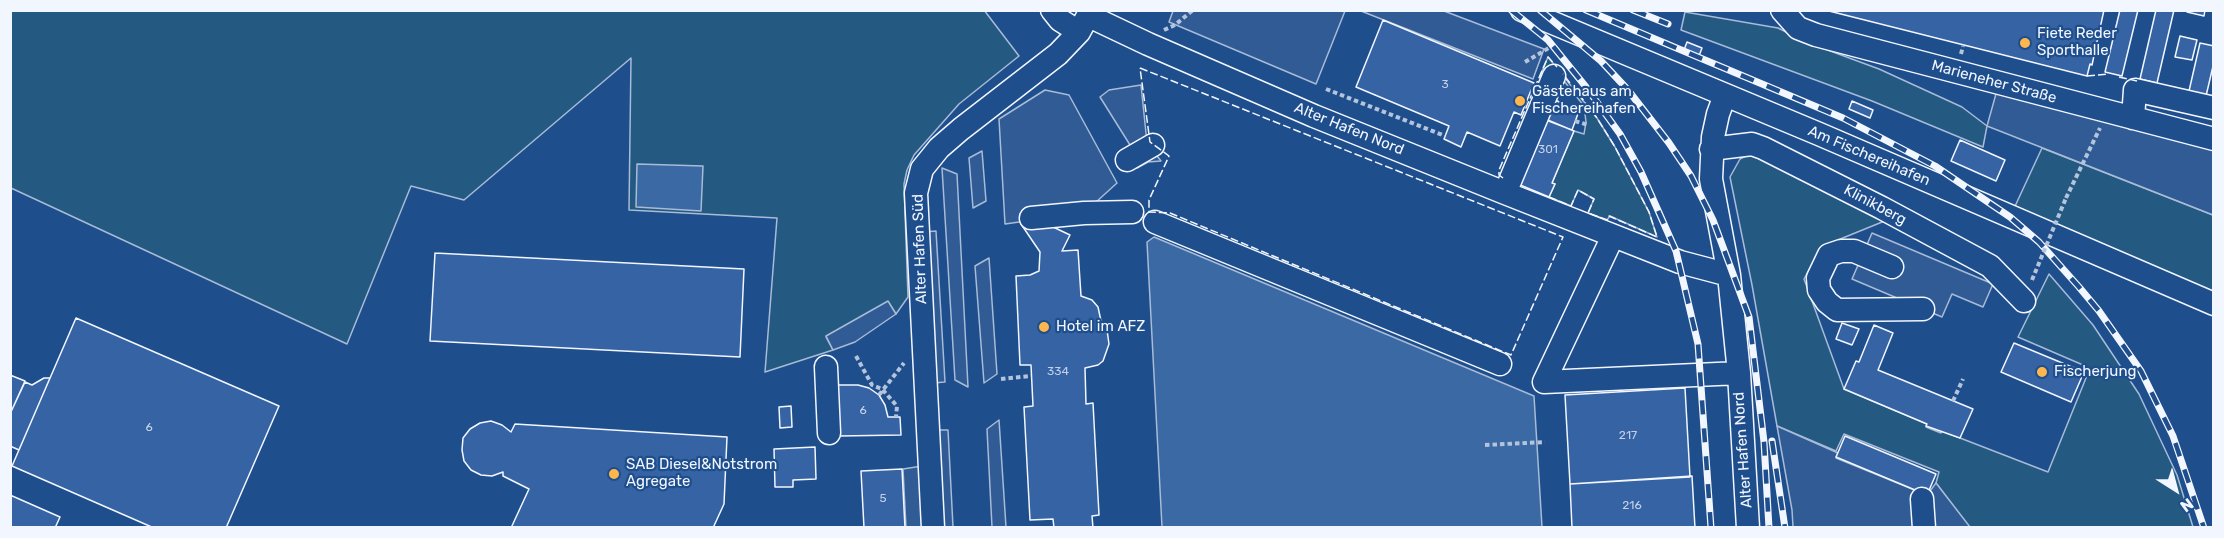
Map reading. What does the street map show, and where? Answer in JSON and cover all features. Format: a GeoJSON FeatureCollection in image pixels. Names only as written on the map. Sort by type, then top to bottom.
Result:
{"type":"FeatureCollection","features":[{"type":"Feature","properties":{"kind":"street","name":"Alter Hafen Nord"},"geometry":{"type":"LineString","coordinates":[[1052,10],[1060,20],[1086,20],[1613,236],[1680,262],[1729,275]]}},
{"type":"Feature","properties":{"kind":"street","name":"Am Fischereihafen"},"geometry":{"type":"LineString","coordinates":[[1522,10],[2214,304]]}},
{"type":"Feature","properties":{"kind":"street","name":"Marieneher Straße"},"geometry":{"type":"LineString","coordinates":[[1782,10],[1798,28],[1816,36],[2214,139]]}},
{"type":"Feature","properties":{"kind":"street","name":"Alter Hafen Süd"},"geometry":{"type":"LineString","coordinates":[[933,528],[916,193],[922,169],[946,142],[1058,54],[1086,20]]}},
{"type":"Feature","properties":{"kind":"street"},"geometry":{"type":"LineString","coordinates":[[1505,193],[1554,76]]}},
{"type":"Feature","properties":{"kind":"street"},"geometry":{"type":"LineString","coordinates":[[2133,118],[2135,90],[2214,108]]}},
{"type":"Feature","properties":{"kind":"street","name":"Alter Hafen Nord"},"geometry":{"type":"LineString","coordinates":[[1725,95],[1718,114],[1711,150],[1711,179],[1729,275],[1748,528]]}},
{"type":"Feature","properties":{"kind":"street","name":"Klinikberg"},"geometry":{"type":"LineString","coordinates":[[1711,150],[1752,144],[1763,148],[1990,266],[2024,302]]}},
{"type":"Feature","properties":{"kind":"street"},"geometry":{"type":"LineString","coordinates":[[1127,159],[1153,145]]}},
{"type":"Feature","properties":{"kind":"street"},"geometry":{"type":"LineString","coordinates":[[1031,218],[1084,213],[1132,212]]}},
{"type":"Feature","properties":{"kind":"street"},"geometry":{"type":"LineString","coordinates":[[1155,222],[1500,364]]}},
{"type":"Feature","properties":{"kind":"street","name":"Alter Hafen Nord"},"geometry":{"type":"LineString","coordinates":[[1613,236],[1544,382],[1738,373]]}},
{"type":"Feature","properties":{"kind":"street"},"geometry":{"type":"LineString","coordinates":[[1892,267],[1854,251],[1834,253],[1829,255],[1823,263],[1818,278],[1820,290],[1827,302],[1837,310],[1923,309]]}},
{"type":"Feature","properties":{"kind":"street"},"geometry":{"type":"LineString","coordinates":[[826,367],[829,433]]}},
{"type":"Feature","properties":{"kind":"street"},"geometry":{"type":"LineString","coordinates":[[1922,499],[1924,528]]}},
{"type":"Feature","properties":{"kind":"path"},"geometry":{"type":"LineString","coordinates":[[1155,34],[1175,25],[1193,10]]}},
{"type":"Feature","properties":{"kind":"path"},"geometry":{"type":"LineString","coordinates":[[1525,62],[1552,45],[1561,46]]}},
{"type":"Feature","properties":{"kind":"path"},"geometry":{"type":"LineString","coordinates":[[1326,89],[1445,136]]}},
{"type":"Feature","properties":{"kind":"path"},"geometry":{"type":"LineString","coordinates":[[2032,280],[2066,198],[2108,111]]}},
{"type":"Feature","properties":{"kind":"path"},"geometry":{"type":"LineString","coordinates":[[1575,121],[1588,126]]}},
{"type":"Feature","properties":{"kind":"path"},"geometry":{"type":"LineString","coordinates":[[879,395],[910,356],[924,353]]}},
{"type":"Feature","properties":{"kind":"path"},"geometry":{"type":"LineString","coordinates":[[856,356],[872,385],[882,389],[897,406],[896,417]]}},
{"type":"Feature","properties":{"kind":"path"},"geometry":{"type":"LineString","coordinates":[[1001,379],[1031,376]]}},
{"type":"Feature","properties":{"kind":"path"},"geometry":{"type":"LineString","coordinates":[[1953,401],[1963,379]]}},
{"type":"Feature","properties":{"kind":"path"},"geometry":{"type":"LineString","coordinates":[[1485,445],[1545,442]]}},
{"type":"Feature","properties":{"kind":"shaded area"},"geometry":{"type":"Polygon","coordinates":[[[984,10],[1019,56],[959,104],[914,155],[907,170],[904,184],[908,297],[896,314],[888,302],[826,337],[833,350],[765,372],[777,218],[629,210],[631,58],[464,200],[411,186],[347,344],[11,188],[11,11],[984,10]]]}},
{"type":"Feature","properties":{"kind":"shaded area"},"geometry":{"type":"Polygon","coordinates":[[[1173,10],[1345,11],[1316,84],[1169,22],[1173,10]]]}},
{"type":"Feature","properties":{"kind":"shaded area"},"geometry":{"type":"Polygon","coordinates":[[[1361,11],[1444,11],[1544,49],[1533,79],[1361,11]]]}},
{"type":"Feature","properties":{"kind":"shaded area"},"geometry":{"type":"Polygon","coordinates":[[[1685,12],[1778,28],[1806,42],[1879,69],[1962,107],[1987,126],[1983,147],[1872,101],[1681,30],[1685,12]]]}},
{"type":"Feature","properties":{"kind":"shaded area"},"geometry":{"type":"Polygon","coordinates":[[[1548,57],[1597,118],[1615,147],[1649,212],[1657,237],[1610,216],[1607,220],[1588,213],[1594,199],[1578,190],[1571,206],[1549,197],[1555,184],[1552,183],[1574,131],[1584,134],[1586,122],[1584,106],[1560,76],[1547,74],[1540,76],[1548,57]]]}},
{"type":"Feature","properties":{"kind":"shaded area"},"geometry":{"type":"Polygon","coordinates":[[[1999,83],[2213,139],[2213,215],[1987,126],[1999,83]]]}},
{"type":"Feature","properties":{"kind":"shaded area"},"geometry":{"type":"Polygon","coordinates":[[[1141,85],[1147,143],[1161,161],[1148,162],[1137,168],[1130,145],[1100,97],[1109,90],[1141,85]]]}},
{"type":"Feature","properties":{"kind":"shaded area"},"geometry":{"type":"Polygon","coordinates":[[[1045,90],[1069,95],[1117,183],[1084,213],[1005,224],[999,119],[1045,90]]]}},
{"type":"Feature","properties":{"kind":"shaded area"},"geometry":{"type":"Polygon","coordinates":[[[2042,148],[2213,215],[2213,304],[2010,217],[2042,148]]]}},
{"type":"Feature","properties":{"kind":"shaded area"},"geometry":{"type":"Polygon","coordinates":[[[982,151],[986,201],[973,208],[969,158],[982,151]]]}},
{"type":"Feature","properties":{"kind":"shaded area"},"geometry":{"type":"Polygon","coordinates":[[[1752,153],[1892,218],[1828,244],[1804,279],[1844,389],[1927,424],[1926,427],[2048,472],[2090,368],[2018,337],[2049,274],[2093,325],[2139,394],[2177,475],[2193,527],[1969,527],[1936,483],[1939,472],[1844,434],[1836,451],[1777,426],[1730,177],[1740,159],[1752,153]]]}},
{"type":"Feature","properties":{"kind":"shaded area"},"geometry":{"type":"Polygon","coordinates":[[[637,164],[703,166],[701,211],[636,207],[637,164]]]}},
{"type":"Feature","properties":{"kind":"shaded area"},"geometry":{"type":"Polygon","coordinates":[[[942,168],[957,174],[968,387],[955,380],[942,168]]]}},
{"type":"Feature","properties":{"kind":"shaded area"},"geometry":{"type":"Polygon","coordinates":[[[936,231],[945,382],[933,383],[924,232],[936,231]]]}},
{"type":"Feature","properties":{"kind":"shaded area"},"geometry":{"type":"Polygon","coordinates":[[[1872,233],[1993,284],[1983,307],[1952,294],[1942,317],[1852,279],[1872,233]]]}},
{"type":"Feature","properties":{"kind":"shaded area"},"geometry":{"type":"Polygon","coordinates":[[[1154,237],[1534,396],[1542,527],[1162,527],[1147,242],[1154,237]]]}},
{"type":"Feature","properties":{"kind":"shaded area"},"geometry":{"type":"Polygon","coordinates":[[[989,258],[997,374],[984,383],[975,266],[989,258]]]}},
{"type":"Feature","properties":{"kind":"shaded area"},"geometry":{"type":"Polygon","coordinates":[[[888,301],[896,314],[855,342],[833,350],[826,336],[888,301]]]}},
{"type":"Feature","properties":{"kind":"shaded area"},"geometry":{"type":"Polygon","coordinates":[[[999,420],[1006,527],[992,527],[987,429],[999,420]]]}},
{"type":"Feature","properties":{"kind":"shaded area"},"geometry":{"type":"Polygon","coordinates":[[[1777,426],[1838,453],[1836,458],[1927,495],[1936,483],[1970,527],[1793,527],[1777,426]]]}},
{"type":"Feature","properties":{"kind":"shaded area"},"geometry":{"type":"Polygon","coordinates":[[[934,430],[948,430],[953,527],[906,527],[903,469],[935,464],[934,430]]]}},
{"type":"Feature","properties":{"kind":"building","name":"Fiete Reder Sporthalle"},"geometry":{"type":"Polygon","coordinates":[[[1825,10],[2104,10],[2092,65],[2090,64],[2087,76],[1825,10]]]}},
{"type":"Feature","properties":{"kind":"building"},"geometry":{"type":"Polygon","coordinates":[[[2120,10],[2138,10],[2122,76],[2105,72],[2120,10]]]}},
{"type":"Feature","properties":{"kind":"building"},"geometry":{"type":"Polygon","coordinates":[[[2156,10],[2174,10],[2157,83],[2140,79],[2156,10]]]}},
{"type":"Feature","properties":{"kind":"building"},"geometry":{"type":"Polygon","coordinates":[[[2187,10],[2205,10],[2204,16],[2187,12],[2187,10]]]}},
{"type":"Feature","properties":{"kind":"building"},"geometry":{"type":"Polygon","coordinates":[[[1383,20],[1534,83],[1521,115],[1514,112],[1500,146],[1467,132],[1461,147],[1444,139],[1449,126],[1356,87],[1383,20]]]}},
{"type":"Feature","properties":{"kind":"building"},"geometry":{"type":"Polygon","coordinates":[[[2180,36],[2197,40],[2192,60],[2175,57],[2180,36]]]}},
{"type":"Feature","properties":{"kind":"building"},"geometry":{"type":"Polygon","coordinates":[[[1687,42],[1702,48],[1699,56],[1684,50],[1687,42]]]}},
{"type":"Feature","properties":{"kind":"building"},"geometry":{"type":"Polygon","coordinates":[[[2200,43],[2214,46],[2214,62],[2206,96],[2189,91],[2200,43]]]}},
{"type":"Feature","properties":{"kind":"building"},"geometry":{"type":"Polygon","coordinates":[[[1555,100],[1579,111],[1572,130],[1546,120],[1555,100]]]}},
{"type":"Feature","properties":{"kind":"building"},"geometry":{"type":"Polygon","coordinates":[[[1852,101],[1873,110],[1870,118],[1849,109],[1852,101]]]}},
{"type":"Feature","properties":{"kind":"building"},"geometry":{"type":"Polygon","coordinates":[[[1543,118],[1574,131],[1552,183],[1555,184],[1549,197],[1513,182],[1543,118]]]}},
{"type":"Feature","properties":{"kind":"building"},"geometry":{"type":"Polygon","coordinates":[[[1960,140],[2005,160],[1996,181],[1951,161],[1960,140]]]}},
{"type":"Feature","properties":{"kind":"building"},"geometry":{"type":"Polygon","coordinates":[[[1051,222],[1051,226],[1070,235],[1062,251],[1078,250],[1081,296],[1092,300],[1098,307],[1101,321],[1107,330],[1109,344],[1103,361],[1098,365],[1085,368],[1086,404],[1093,403],[1099,515],[1092,516],[1093,528],[1054,528],[1053,519],[1030,520],[1024,407],[1033,406],[1031,365],[1020,365],[1016,276],[1030,275],[1039,271],[1040,252],[1021,224],[1051,222]]]}},
{"type":"Feature","properties":{"kind":"building"},"geometry":{"type":"Polygon","coordinates":[[[435,253],[744,269],[740,357],[430,341],[435,253]]]}},
{"type":"Feature","properties":{"kind":"building"},"geometry":{"type":"Polygon","coordinates":[[[76,318],[279,406],[226,528],[154,528],[12,466],[76,318]]]}},
{"type":"Feature","properties":{"kind":"building"},"geometry":{"type":"Polygon","coordinates":[[[1842,323],[1859,329],[1852,345],[1836,339],[1842,323]]]}},
{"type":"Feature","properties":{"kind":"building"},"geometry":{"type":"Polygon","coordinates":[[[1874,325],[1893,333],[1878,370],[1973,409],[1960,438],[1926,426],[1927,424],[1844,389],[1856,361],[1859,362],[1874,325]]]}},
{"type":"Feature","properties":{"kind":"building","name":"Fischerjung"},"geometry":{"type":"Polygon","coordinates":[[[2014,343],[2084,372],[2071,402],[2001,372],[2014,343]]]}},
{"type":"Feature","properties":{"kind":"building"},"geometry":{"type":"Polygon","coordinates":[[[10,375],[25,381],[10,414],[10,375]]]}},
{"type":"Feature","properties":{"kind":"building"},"geometry":{"type":"Polygon","coordinates":[[[44,378],[50,378],[19,450],[10,446],[10,414],[25,382],[32,385],[44,378]]]}},
{"type":"Feature","properties":{"kind":"building"},"geometry":{"type":"Polygon","coordinates":[[[838,385],[858,385],[869,388],[879,395],[888,417],[900,417],[901,435],[839,436],[838,385]]]}},
{"type":"Feature","properties":{"kind":"building"},"geometry":{"type":"Polygon","coordinates":[[[1685,388],[1690,477],[1570,484],[1565,395],[1685,388]]]}},
{"type":"Feature","properties":{"kind":"building"},"geometry":{"type":"Polygon","coordinates":[[[791,406],[792,427],[780,428],[779,407],[791,406]]]}},
{"type":"Feature","properties":{"kind":"building","name":"SAB Diesel&Notstrom Agregate"},"geometry":{"type":"Polygon","coordinates":[[[491,421],[511,432],[515,424],[727,437],[724,504],[713,528],[511,528],[529,489],[503,476],[503,472],[492,476],[481,475],[471,470],[464,461],[463,438],[470,429],[480,423],[491,421]]]}},
{"type":"Feature","properties":{"kind":"building"},"geometry":{"type":"Polygon","coordinates":[[[1845,436],[1936,474],[1927,495],[1836,457],[1845,436]]]}},
{"type":"Feature","properties":{"kind":"building"},"geometry":{"type":"Polygon","coordinates":[[[815,447],[816,479],[793,480],[793,487],[775,487],[774,449],[815,447]]]}},
{"type":"Feature","properties":{"kind":"building"},"geometry":{"type":"Polygon","coordinates":[[[902,469],[905,528],[864,528],[861,471],[902,469]]]}},
{"type":"Feature","properties":{"kind":"building"},"geometry":{"type":"Polygon","coordinates":[[[1692,476],[1695,528],[1572,528],[1570,484],[1692,476]]]}},
{"type":"Feature","properties":{"kind":"building"},"geometry":{"type":"Polygon","coordinates":[[[10,495],[60,517],[55,528],[10,528],[10,495]]]}},
{"type":"Feature","properties":{"kind":"railway"},"geometry":{"type":"LineString","coordinates":[[1511,10],[1548,40],[1620,134],[1641,172],[1676,251],[1698,344],[1711,528]]}},
{"type":"Feature","properties":{"kind":"railway"},"geometry":{"type":"LineString","coordinates":[[1540,10],[1601,61],[1628,90],[1691,176],[1713,220],[1749,317],[1764,442],[1769,528]]}},
{"type":"Feature","properties":{"kind":"railway"},"geometry":{"type":"LineString","coordinates":[[1586,10],[1843,118],[1935,166],[2010,217],[2039,242],[2079,287],[2099,311],[2141,371],[2173,436],[2204,528]]}},
{"type":"Feature","properties":{"kind":"railway"},"geometry":{"type":"LineString","coordinates":[[1633,10],[1668,24]]}},
{"type":"Feature","properties":{"kind":"railway"},"geometry":{"type":"LineString","coordinates":[[1772,441],[1785,528]]}},
{"type":"Feature","properties":{"kind":"fence"},"geometry":{"type":"LineString","coordinates":[[1503,178],[1499,175],[1499,170],[1548,57],[1557,67]]}},
{"type":"Feature","properties":{"kind":"fence"},"geometry":{"type":"LineString","coordinates":[[1140,68],[1563,237],[1511,355],[1170,213],[1149,212],[1149,200],[1169,156],[1150,142],[1140,68]]}},
{"type":"Feature","properties":{"kind":"fence"},"geometry":{"type":"LineString","coordinates":[[1549,197],[1571,206],[1578,190],[1594,199],[1588,213],[1607,220],[1609,216],[1657,237],[1649,212],[1615,147],[1597,118],[1563,74]]}},
{"type":"Feature","properties":{"kind":"fence"},"geometry":{"type":"LineString","coordinates":[[2087,76],[2108,74]]}},
{"type":"Feature","properties":{"kind":"fence"},"geometry":{"type":"LineString","coordinates":[[2119,77],[2137,81]]}},
{"type":"Feature","properties":{"kind":"place","name":"Fiete Reder Sporthalle"},"geometry":{"type":"Point","coordinates":[2025,43]}},
{"type":"Feature","properties":{"kind":"place","name":"Gästehaus am Fischereihafen"},"geometry":{"type":"Point","coordinates":[1520,101]}},
{"type":"Feature","properties":{"kind":"place","name":"Hotel im AFZ"},"geometry":{"type":"Point","coordinates":[1044,327]}},
{"type":"Feature","properties":{"kind":"place","name":"Fischerjung"},"geometry":{"type":"Point","coordinates":[2042,372]}},
{"type":"Feature","properties":{"kind":"place","name":"SAB Diesel&Notstrom Agregate"},"geometry":{"type":"Point","coordinates":[614,474]}}]}
